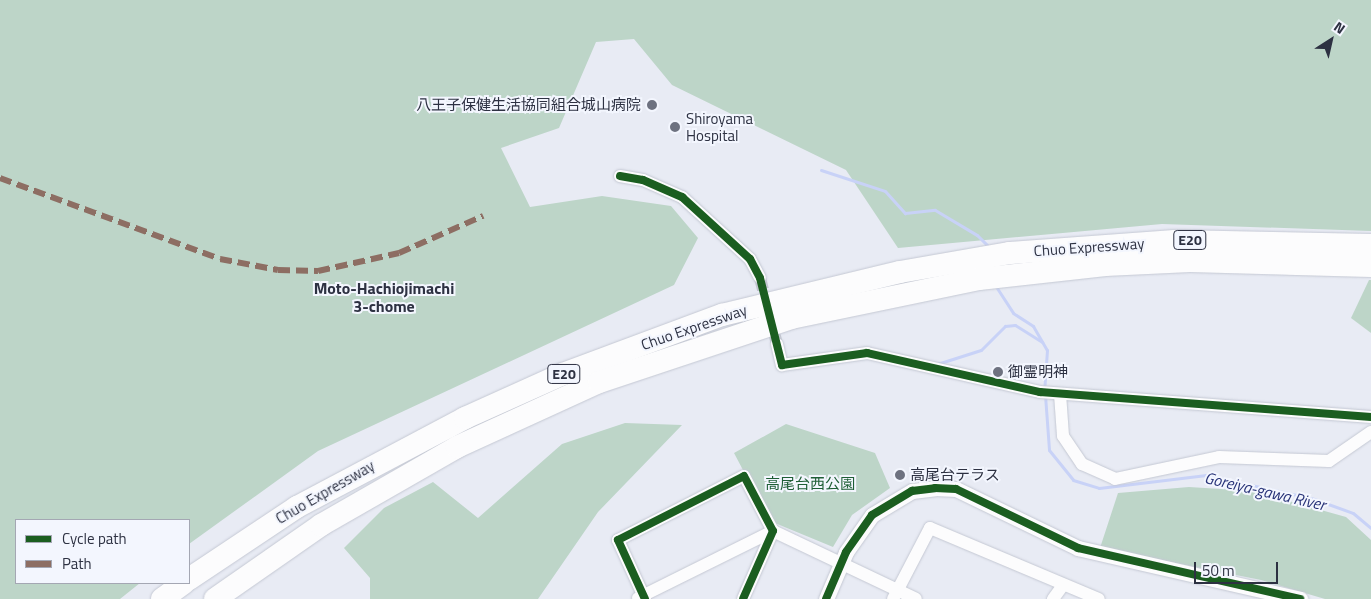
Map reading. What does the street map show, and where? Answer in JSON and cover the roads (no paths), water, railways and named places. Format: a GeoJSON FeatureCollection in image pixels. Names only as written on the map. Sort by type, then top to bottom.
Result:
{"type":"FeatureCollection","features":[{"type":"Feature","properties":{"kind":"highway","name":"Chuo Expressway"},"geometry":{"type":"LineString","coordinates":[[215,599],[393,482],[599,382],[791,318],[978,268],[1010,253],[1175,240],[1371,246]]}},
{"type":"Feature","properties":{"kind":"highway","name":"Chuo Expressway"},"geometry":{"type":"LineString","coordinates":[[190,578],[297,507],[366,467],[563,374],[722,315],[978,268],[1016,275],[1190,261],[1371,266]]}},
{"type":"Feature","properties":{"kind":"highway"},"geometry":{"type":"LineString","coordinates":[[162,599],[183,584]]}},
{"type":"Feature","properties":{"kind":"street"},"geometry":{"type":"LineString","coordinates":[[620,176],[643,180],[682,197],[750,259],[760,278]]}},
{"type":"Feature","properties":{"kind":"street"},"geometry":{"type":"LineString","coordinates":[[777,344],[782,365],[867,353],[899,357],[932,369],[1050,393],[1371,416]]}},
{"type":"Feature","properties":{"kind":"street"},"geometry":{"type":"LineString","coordinates":[[1050,393],[1063,436],[1082,464],[1115,479],[1219,457],[1329,462],[1371,432]]}},
{"type":"Feature","properties":{"kind":"street"},"geometry":{"type":"LineString","coordinates":[[773,531],[642,598],[618,540],[744,476],[773,531],[843,560],[899,587],[916,599]]}},
{"type":"Feature","properties":{"kind":"street"},"geometry":{"type":"LineString","coordinates":[[826,599],[843,560],[864,524],[893,501],[912,491],[956,489],[1078,548],[1300,599]]}},
{"type":"Feature","properties":{"kind":"street"},"geometry":{"type":"LineString","coordinates":[[893,599],[930,528],[1099,599]]}},
{"type":"Feature","properties":{"kind":"street"},"geometry":{"type":"LineString","coordinates":[[744,599],[773,531]]}},
{"type":"Feature","properties":{"kind":"street"},"geometry":{"type":"LineString","coordinates":[[1053,599],[1063,585]]}},
{"type":"Feature","properties":{"kind":"waterway","name":"Goreiya-gawa River"},"geometry":{"type":"LineString","coordinates":[[821,170],[885,191],[905,213],[935,210],[977,235],[991,249]]}},
{"type":"Feature","properties":{"kind":"waterway","name":"Goreiya-gawa River"},"geometry":{"type":"LineString","coordinates":[[995,285],[1013,313],[1033,326],[1047,350],[1044,389]]}},
{"type":"Feature","properties":{"kind":"waterway"},"geometry":{"type":"LineString","coordinates":[[937,364],[981,350],[1005,326],[1015,325],[1042,342]]}},
{"type":"Feature","properties":{"kind":"waterway","name":"Goreiya-gawa River"},"geometry":{"type":"LineString","coordinates":[[1045,395],[1049,450],[1073,480],[1099,488],[1206,475],[1314,499],[1353,513],[1371,528]]}},
{"type":"Feature","properties":{"kind":"tunnel"},"geometry":{"type":"LineString","coordinates":[[760,278],[777,344]]}},
{"type":"Feature","properties":{"kind":"place","name":"八王子保健生活協同組合城山病院"},"geometry":{"type":"Point","coordinates":[652,105]}},
{"type":"Feature","properties":{"kind":"place","name":"Shiroyama Hospital"},"geometry":{"type":"Point","coordinates":[675,127]}},
{"type":"Feature","properties":{"kind":"place","name":"御霊明神"},"geometry":{"type":"Point","coordinates":[998,372]}},
{"type":"Feature","properties":{"kind":"place","name":"高尾台テラス"},"geometry":{"type":"Point","coordinates":[900,475]}},
{"type":"Feature","properties":{"kind":"district","name":"Moto-Hachiojimachi 3-chome"},"geometry":{"type":"Point","coordinates":[384,297]}},
{"type":"Feature","properties":{"kind":"park label","name":"高尾台西公園"},"geometry":{"type":"Point","coordinates":[810,484]}}]}
